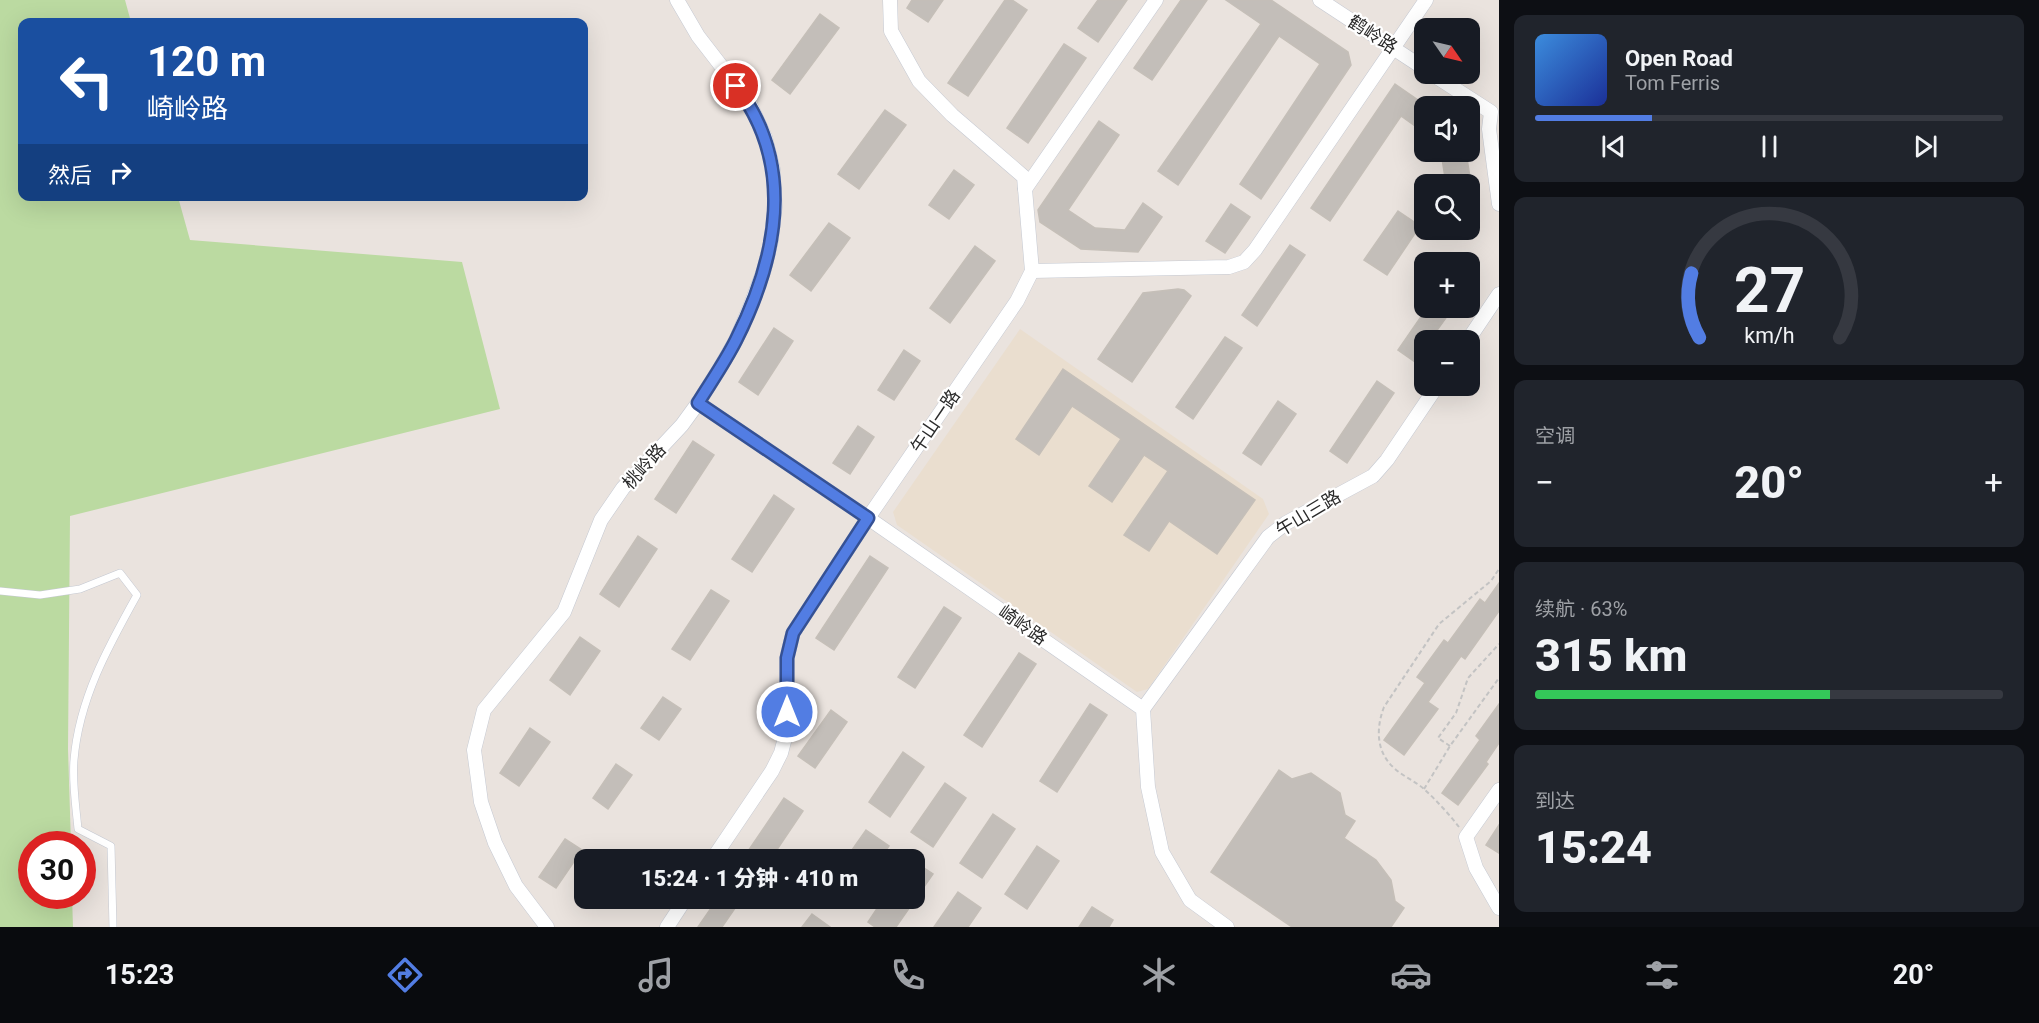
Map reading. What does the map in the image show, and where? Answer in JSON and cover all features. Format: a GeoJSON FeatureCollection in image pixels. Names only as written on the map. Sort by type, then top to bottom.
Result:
{"type":"FeatureCollection","features":[{"type":"Feature","properties":{"kind":"street","name":"桃岭路"},"geometry":{"type":"LineString","coordinates":[[547,927],[516,886],[495,843],[481,802],[474,750],[484,710],[564,612],[602,520],[623,488],[682,424],[698,403],[736,340],[764,270],[771,241],[775,207],[773,169],[765,137],[748,102],[698,36],[677,0]]}},
{"type":"Feature","properties":{"kind":"street"},"geometry":{"type":"LineString","coordinates":[[890,0],[891,31],[919,81],[952,115],[1024,177],[1032,272],[1229,267],[1244,262],[1255,250],[1426,0]]}},
{"type":"Feature","properties":{"kind":"street"},"geometry":{"type":"LineString","coordinates":[[1025,189],[1156,0]]}},
{"type":"Feature","properties":{"kind":"street","name":"鹤岭路"},"geometry":{"type":"LineString","coordinates":[[1320,0],[1414,62]]}},
{"type":"Feature","properties":{"kind":"street"},"geometry":{"type":"LineString","coordinates":[[1452,84],[1495,106],[1489,129],[1499,204]]}},
{"type":"Feature","properties":{"kind":"street","name":"午山一路"},"geometry":{"type":"LineString","coordinates":[[719,849],[772,771],[781,753],[787,730],[787,658],[793,633],[868,518],[1017,301],[1032,272]]}},
{"type":"Feature","properties":{"kind":"street"},"geometry":{"type":"LineString","coordinates":[[1475,330],[1499,294]]}},
{"type":"Feature","properties":{"kind":"street","name":"午山三路"},"geometry":{"type":"LineString","coordinates":[[1143,709],[1268,537],[1286,523],[1373,476],[1387,460],[1430,396]]}},
{"type":"Feature","properties":{"kind":"street","name":"崎岭路"},"geometry":{"type":"LineString","coordinates":[[698,403],[1143,709]]}},
{"type":"Feature","properties":{"kind":"street"},"geometry":{"type":"LineString","coordinates":[[1143,709],[1148,787],[1162,852],[1190,900],[1227,927]]}},
{"type":"Feature","properties":{"kind":"street"},"geometry":{"type":"LineString","coordinates":[[1499,790],[1466,837],[1476,868],[1499,908]]}},
{"type":"Feature","properties":{"kind":"street"},"geometry":{"type":"LineString","coordinates":[[667,927],[679,909]]}},
{"type":"Feature","properties":{"kind":"lane"},"geometry":{"type":"LineString","coordinates":[[0,591],[40,595],[80,589],[120,573],[137,595],[107,649],[84,704],[74,761],[78,829],[111,846],[113,927]]}},
{"type":"Feature","properties":{"kind":"path"},"geometry":{"type":"LineString","coordinates":[[1466,837],[1424,789],[1393,767],[1381,750],[1377,734],[1379,719],[1384,707],[1440,624],[1491,581],[1499,569]]}},
{"type":"Feature","properties":{"kind":"path"},"geometry":{"type":"LineString","coordinates":[[1450,746],[1438,738],[1456,713],[1468,678],[1499,644]]}},
{"type":"Feature","properties":{"kind":"path"},"geometry":{"type":"LineString","coordinates":[[1424,789],[1450,746],[1499,678]]}},
{"type":"Feature","properties":{"kind":"shaded area"},"geometry":{"type":"Polygon","coordinates":[[[1020,329],[1263,499],[1269,514],[1148,689],[1137,692],[897,525],[893,512],[1020,329]]]}},
{"type":"Feature","properties":{"kind":"green space"},"geometry":{"type":"Polygon","coordinates":[[[0,0],[125,0],[130,18],[18,18],[18,201],[179,201],[190,240],[462,262],[500,409],[70,516],[68,749],[71,831],[18,831],[18,909],[72,909],[73,927],[0,927],[0,0]]]}},
{"type":"Feature","properties":{"kind":"building"},"geometry":{"type":"Polygon","coordinates":[[[912,0],[943,0],[928,22],[907,8],[912,0]]]}},
{"type":"Feature","properties":{"kind":"building"},"geometry":{"type":"Polygon","coordinates":[[[1005,0],[1012,0],[1027,10],[968,96],[948,83],[1005,0]]]}},
{"type":"Feature","properties":{"kind":"building"},"geometry":{"type":"Polygon","coordinates":[[[1098,0],[1127,0],[1098,42],[1078,28],[1098,0]]]}},
{"type":"Feature","properties":{"kind":"building"},"geometry":{"type":"Polygon","coordinates":[[[1181,0],[1207,0],[1152,80],[1134,68],[1181,0]]]}},
{"type":"Feature","properties":{"kind":"building"},"geometry":{"type":"Polygon","coordinates":[[[1226,0],[1271,0],[1348,52],[1351,65],[1261,199],[1240,184],[1320,64],[1279,36],[1178,185],[1158,171],[1261,24],[1226,0]]]}},
{"type":"Feature","properties":{"kind":"building"},"geometry":{"type":"Polygon","coordinates":[[[820,14],[839,28],[790,94],[772,80],[820,14]]]}},
{"type":"Feature","properties":{"kind":"building"},"geometry":{"type":"Polygon","coordinates":[[[1064,44],[1086,58],[1028,143],[1007,128],[1064,44]]]}},
{"type":"Feature","properties":{"kind":"building"},"geometry":{"type":"Polygon","coordinates":[[[1395,84],[1414,97],[1414,125],[1401,116],[1330,221],[1311,208],[1395,84]]]}},
{"type":"Feature","properties":{"kind":"building"},"geometry":{"type":"Polygon","coordinates":[[[885,110],[906,125],[859,189],[838,174],[885,110]]]}},
{"type":"Feature","properties":{"kind":"building"},"geometry":{"type":"Polygon","coordinates":[[[1099,121],[1119,135],[1068,210],[1095,228],[1125,230],[1143,203],[1162,217],[1138,252],[1081,249],[1040,222],[1038,210],[1099,121]]]}},
{"type":"Feature","properties":{"kind":"building"},"geometry":{"type":"Polygon","coordinates":[[[1443,162],[1468,162],[1469,174],[1444,174],[1443,162]]]}},
{"type":"Feature","properties":{"kind":"building"},"geometry":{"type":"Polygon","coordinates":[[[954,170],[974,185],[949,219],[929,205],[954,170]]]}},
{"type":"Feature","properties":{"kind":"building"},"geometry":{"type":"Polygon","coordinates":[[[1231,204],[1250,217],[1225,253],[1206,241],[1231,204]]]}},
{"type":"Feature","properties":{"kind":"building"},"geometry":{"type":"Polygon","coordinates":[[[1398,211],[1414,222],[1414,235],[1387,275],[1364,260],[1398,211]]]}},
{"type":"Feature","properties":{"kind":"building"},"geometry":{"type":"Polygon","coordinates":[[[829,223],[850,238],[811,291],[790,275],[829,223]]]}},
{"type":"Feature","properties":{"kind":"building"},"geometry":{"type":"Polygon","coordinates":[[[1290,245],[1305,255],[1257,326],[1242,315],[1290,245]]]}},
{"type":"Feature","properties":{"kind":"building"},"geometry":{"type":"Polygon","coordinates":[[[975,246],[995,261],[950,323],[930,308],[975,246]]]}},
{"type":"Feature","properties":{"kind":"building"},"geometry":{"type":"Polygon","coordinates":[[[1184,290],[1191,296],[1132,382],[1098,359],[1143,293],[1184,290]]]}},
{"type":"Feature","properties":{"kind":"building"},"geometry":{"type":"Polygon","coordinates":[[[1420,318],[1446,318],[1437,330],[1414,330],[1414,361],[1398,350],[1420,318]]]}},
{"type":"Feature","properties":{"kind":"building"},"geometry":{"type":"Polygon","coordinates":[[[774,328],[793,341],[758,395],[739,382],[774,328]]]}},
{"type":"Feature","properties":{"kind":"building"},"geometry":{"type":"Polygon","coordinates":[[[1225,337],[1242,348],[1193,419],[1176,407],[1225,337]]]}},
{"type":"Feature","properties":{"kind":"building"},"geometry":{"type":"Polygon","coordinates":[[[904,350],[920,361],[894,400],[878,390],[904,350]]]}},
{"type":"Feature","properties":{"kind":"building"},"geometry":{"type":"Polygon","coordinates":[[[1063,369],[1255,500],[1217,554],[1169,521],[1149,551],[1124,535],[1168,471],[1144,455],[1112,502],[1089,486],[1121,439],[1072,406],[1039,455],[1016,439],[1063,369]]]}},
{"type":"Feature","properties":{"kind":"building"},"geometry":{"type":"Polygon","coordinates":[[[1377,381],[1394,393],[1347,463],[1330,451],[1377,381]]]}},
{"type":"Feature","properties":{"kind":"building"},"geometry":{"type":"Polygon","coordinates":[[[1278,401],[1296,414],[1261,465],[1243,453],[1278,401]]]}},
{"type":"Feature","properties":{"kind":"building"},"geometry":{"type":"Polygon","coordinates":[[[858,426],[874,437],[850,474],[833,463],[858,426]]]}},
{"type":"Feature","properties":{"kind":"building"},"geometry":{"type":"Polygon","coordinates":[[[693,441],[714,455],[676,513],[655,499],[693,441]]]}},
{"type":"Feature","properties":{"kind":"building"},"geometry":{"type":"Polygon","coordinates":[[[774,495],[794,509],[752,572],[732,559],[774,495]]]}},
{"type":"Feature","properties":{"kind":"building"},"geometry":{"type":"Polygon","coordinates":[[[638,536],[657,549],[619,607],[600,594],[638,536]]]}},
{"type":"Feature","properties":{"kind":"building"},"geometry":{"type":"Polygon","coordinates":[[[870,556],[888,568],[834,650],[816,638],[870,556]]]}},
{"type":"Feature","properties":{"kind":"building"},"geometry":{"type":"Polygon","coordinates":[[[1499,583],[1499,611],[1465,659],[1461,656],[1428,702],[1438,709],[1404,755],[1384,740],[1425,683],[1417,677],[1444,640],[1448,643],[1480,599],[1485,603],[1499,583]]]}},
{"type":"Feature","properties":{"kind":"building"},"geometry":{"type":"Polygon","coordinates":[[[711,590],[729,601],[690,660],[672,649],[711,590]]]}},
{"type":"Feature","properties":{"kind":"building"},"geometry":{"type":"Polygon","coordinates":[[[944,607],[961,618],[915,688],[898,677],[944,607]]]}},
{"type":"Feature","properties":{"kind":"building"},"geometry":{"type":"Polygon","coordinates":[[[580,637],[600,651],[570,695],[550,680],[580,637]]]}},
{"type":"Feature","properties":{"kind":"building"},"geometry":{"type":"Polygon","coordinates":[[[1019,653],[1036,664],[982,747],[964,735],[1019,653]]]}},
{"type":"Feature","properties":{"kind":"building"},"geometry":{"type":"Polygon","coordinates":[[[663,697],[681,709],[659,740],[641,728],[663,697]]]}},
{"type":"Feature","properties":{"kind":"building"},"geometry":{"type":"Polygon","coordinates":[[[1090,704],[1107,715],[1057,792],[1040,781],[1090,704]]]}},
{"type":"Feature","properties":{"kind":"building"},"geometry":{"type":"Polygon","coordinates":[[[1499,704],[1499,743],[1486,762],[1488,764],[1458,805],[1442,793],[1480,740],[1476,736],[1499,704]]]}},
{"type":"Feature","properties":{"kind":"building"},"geometry":{"type":"Polygon","coordinates":[[[831,710],[847,722],[815,768],[798,756],[831,710]]]}},
{"type":"Feature","properties":{"kind":"building"},"geometry":{"type":"Polygon","coordinates":[[[530,728],[550,742],[519,786],[500,773],[530,728]]]}},
{"type":"Feature","properties":{"kind":"building"},"geometry":{"type":"Polygon","coordinates":[[[903,752],[924,767],[890,817],[869,802],[903,752]]]}},
{"type":"Feature","properties":{"kind":"building"},"geometry":{"type":"Polygon","coordinates":[[[616,764],[632,775],[608,809],[593,798],[616,764]]]}},
{"type":"Feature","properties":{"kind":"building"},"geometry":{"type":"Polygon","coordinates":[[[1279,770],[1292,779],[1311,773],[1340,793],[1345,815],[1355,821],[1344,838],[1376,860],[1391,880],[1395,901],[1404,908],[1391,927],[1292,927],[1211,872],[1279,770]]]}},
{"type":"Feature","properties":{"kind":"building"},"geometry":{"type":"Polygon","coordinates":[[[945,783],[966,798],[933,847],[911,832],[945,783]]]}},
{"type":"Feature","properties":{"kind":"building"},"geometry":{"type":"Polygon","coordinates":[[[784,798],[803,811],[777,849],[749,849],[784,798]]]}},
{"type":"Feature","properties":{"kind":"building"},"geometry":{"type":"Polygon","coordinates":[[[993,814],[1015,829],[982,878],[960,863],[993,814]]]}},
{"type":"Feature","properties":{"kind":"building"},"geometry":{"type":"Polygon","coordinates":[[[1499,825],[1499,853],[1486,845],[1499,825]]]}},
{"type":"Feature","properties":{"kind":"building"},"geometry":{"type":"Polygon","coordinates":[[[866,830],[889,846],[887,849],[853,849],[866,830]]]}},
{"type":"Feature","properties":{"kind":"building"},"geometry":{"type":"Polygon","coordinates":[[[565,839],[580,849],[574,849],[574,862],[556,888],[539,877],[565,839]]]}},
{"type":"Feature","properties":{"kind":"building"},"geometry":{"type":"Polygon","coordinates":[[[1037,846],[1059,861],[1027,909],[1005,894],[1037,846]]]}},
{"type":"Feature","properties":{"kind":"building"},"geometry":{"type":"Polygon","coordinates":[[[925,869],[933,874],[925,885],[925,869]]]}},
{"type":"Feature","properties":{"kind":"building"},"geometry":{"type":"Polygon","coordinates":[[[958,892],[981,908],[968,927],[934,927],[958,892]]]}},
{"type":"Feature","properties":{"kind":"building"},"geometry":{"type":"Polygon","coordinates":[[[1092,907],[1113,920],[1109,927],[1079,927],[1092,907]]]}},
{"type":"Feature","properties":{"kind":"building"},"geometry":{"type":"Polygon","coordinates":[[[710,909],[734,909],[722,927],[698,927],[710,909]]]}},
{"type":"Feature","properties":{"kind":"building"},"geometry":{"type":"Polygon","coordinates":[[[877,909],[909,909],[896,927],[875,927],[868,922],[877,909]]]}},
{"type":"Feature","properties":{"kind":"building"},"geometry":{"type":"Polygon","coordinates":[[[812,914],[830,927],[802,927],[812,914]]]}},
{"type":"Feature","properties":{"kind":"route"},"geometry":{"type":"LineString","coordinates":[[736,86],[748,102],[765,137],[773,169],[775,207],[771,241],[764,270],[736,340],[698,403],[868,518],[793,633],[787,658],[787,712]]}}]}
